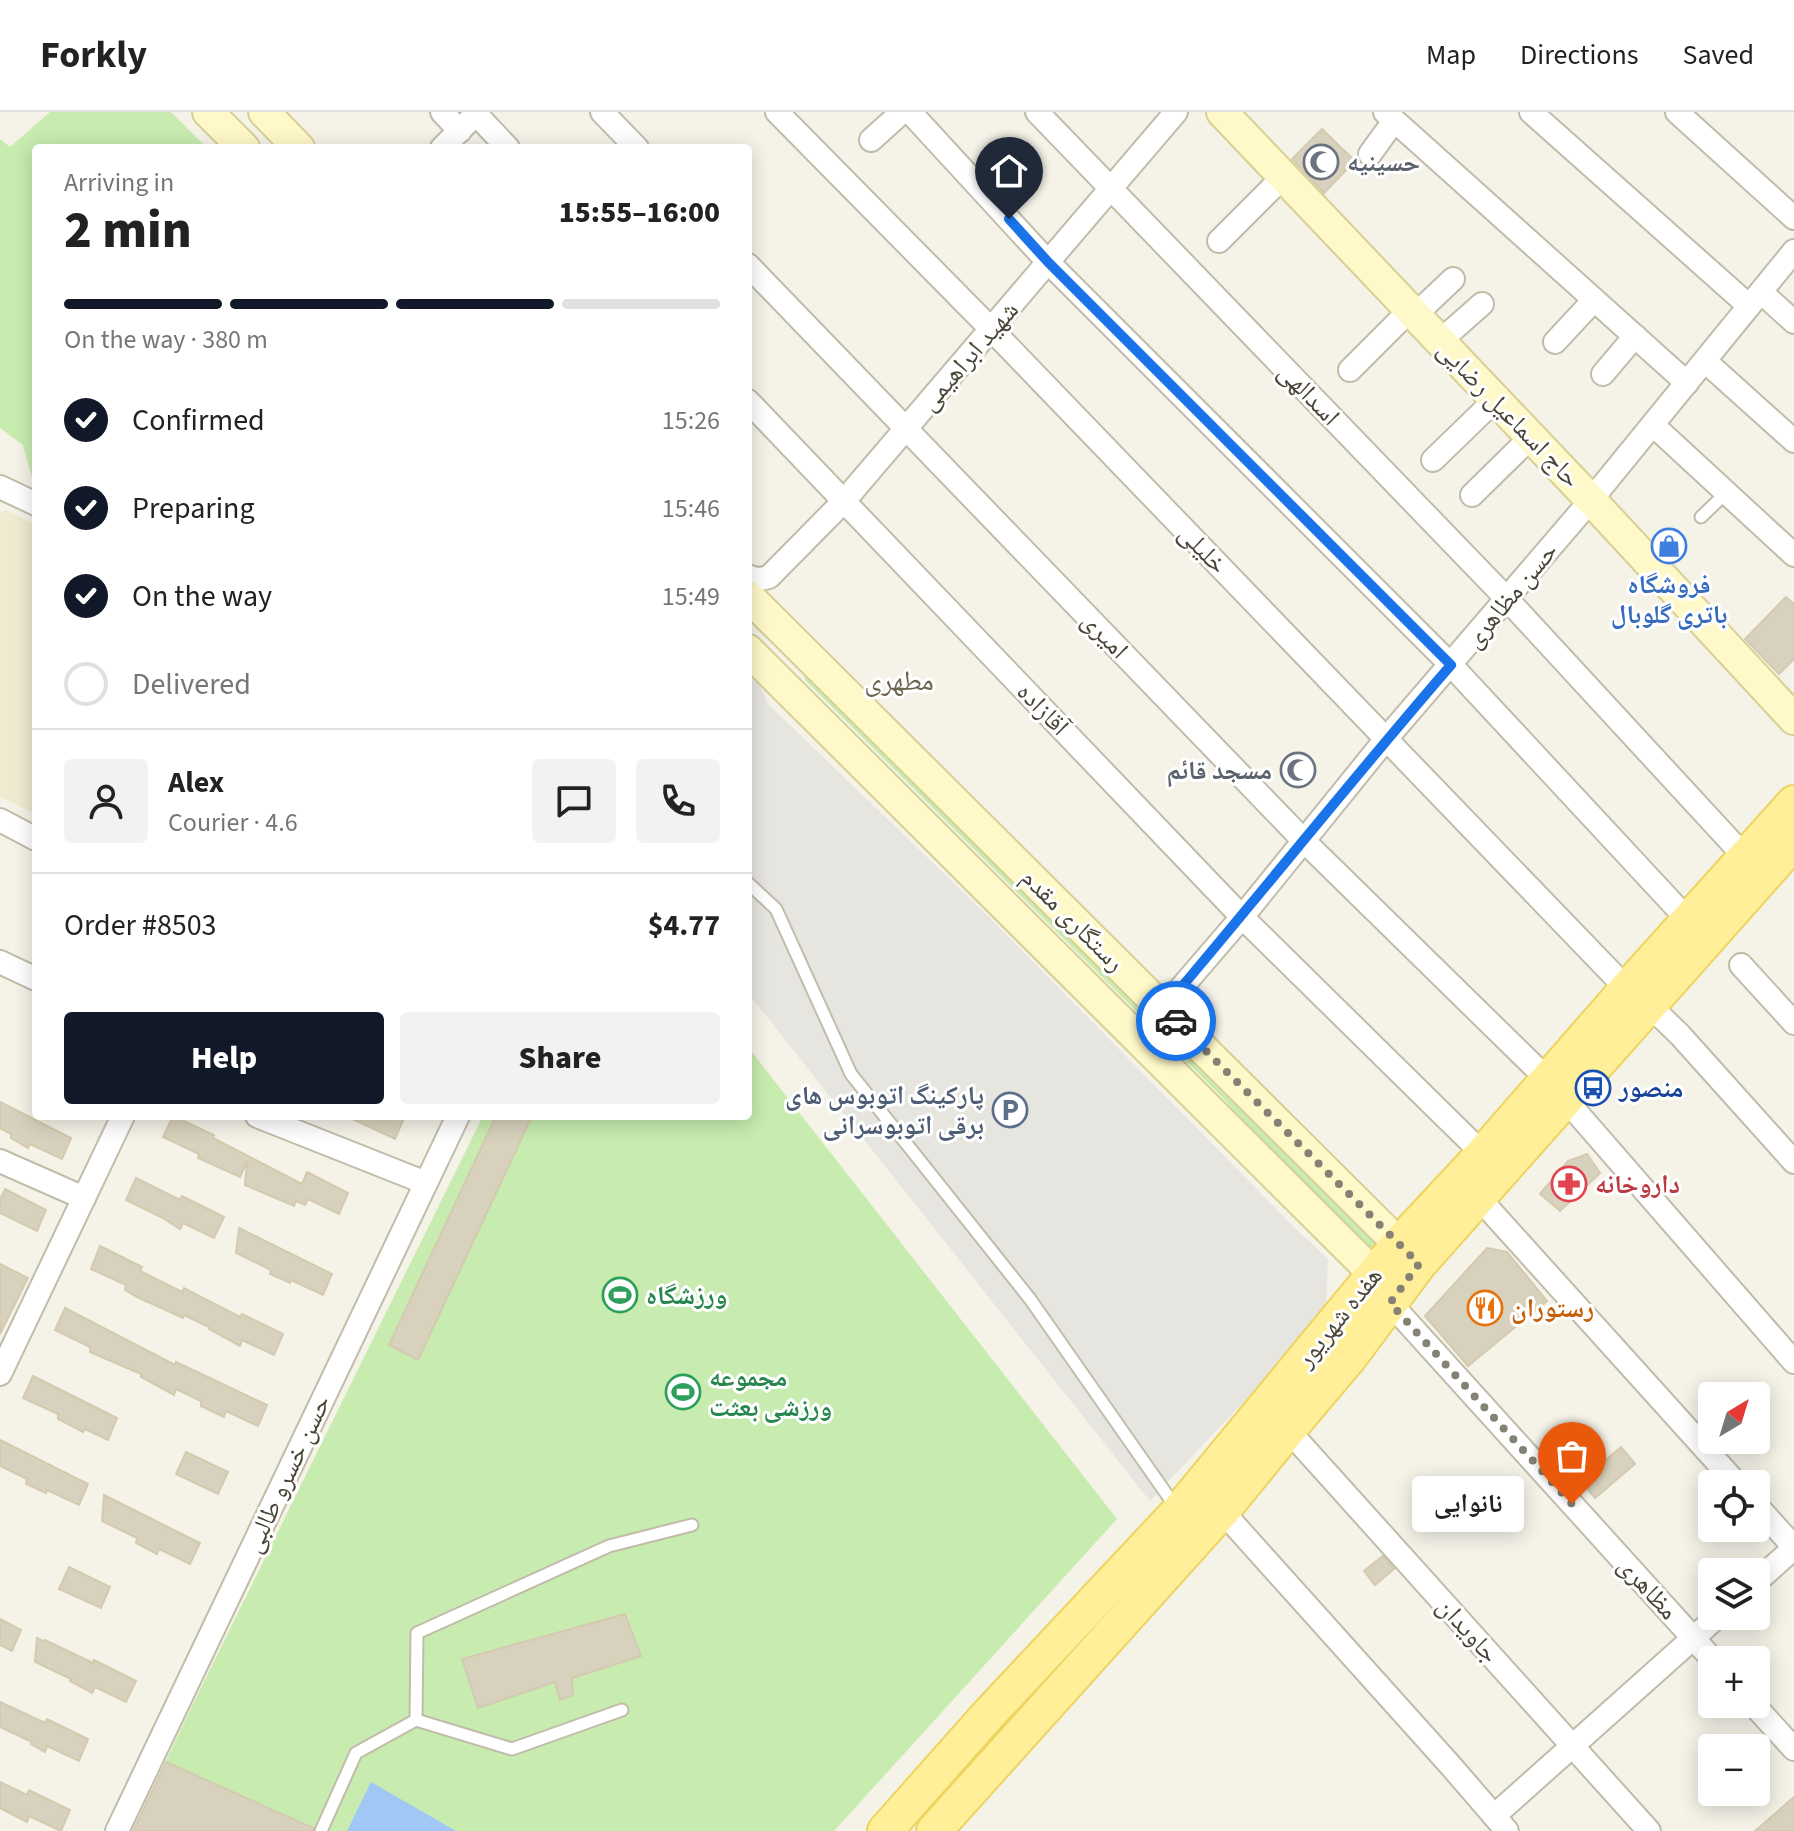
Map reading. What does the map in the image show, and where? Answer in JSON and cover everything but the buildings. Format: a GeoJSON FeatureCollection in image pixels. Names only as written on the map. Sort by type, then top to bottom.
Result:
{"type":"FeatureCollection","features":[{"type":"Feature","properties":{"kind":"main road"},"geometry":{"type":"LineString","coordinates":[[208,112],[240,144]]}},
{"type":"Feature","properties":{"kind":"main road"},"geometry":{"type":"LineString","coordinates":[[264,112],[295,144]]}},
{"type":"Feature","properties":{"kind":"main road","name":"حاج اسماعیل رضایی"},"geometry":{"type":"LineString","coordinates":[[1222,112],[1591,500],[1794,719]]}},
{"type":"Feature","properties":{"kind":"main road","name":"رستگاری مقدم"},"geometry":{"type":"LineString","coordinates":[[752,600],[1409,1254]]}},
{"type":"Feature","properties":{"kind":"main road"},"geometry":{"type":"LineString","coordinates":[[758,660],[794,642]]}},
{"type":"Feature","properties":{"kind":"main road","name":"رستگاری مقدم"},"geometry":{"type":"LineString","coordinates":[[758,660],[1386,1291]]}},
{"type":"Feature","properties":{"kind":"main road","name":"هفده شهریور"},"geometry":{"type":"LineString","coordinates":[[1638,997],[1689,921],[1794,803]]}},
{"type":"Feature","properties":{"kind":"main road","name":"هفده شهریور"},"geometry":{"type":"LineString","coordinates":[[1409,1254],[1478,1197],[1556,1090],[1638,997],[1794,842]]}},
{"type":"Feature","properties":{"kind":"main road","name":"هفده شهریور"},"geometry":{"type":"LineString","coordinates":[[934,1831],[1222,1511],[1349,1358],[1409,1254],[1483,1154],[1556,1090]]}},
{"type":"Feature","properties":{"kind":"main road","name":"هفده شهریور"},"geometry":{"type":"LineString","coordinates":[[885,1831],[987,1716],[1386,1291]]}},
{"type":"Feature","properties":{"kind":"street"},"geometry":{"type":"LineString","coordinates":[[442,112],[460,131]]}},
{"type":"Feature","properties":{"kind":"street"},"geometry":{"type":"LineString","coordinates":[[602,112],[633,144]]}},
{"type":"Feature","properties":{"kind":"street","name":"خلیلی"},"geometry":{"type":"LineString","coordinates":[[777,112],[1638,997],[1680,1035],[1794,1162]]}},
{"type":"Feature","properties":{"kind":"street"},"geometry":{"type":"LineString","coordinates":[[871,140],[902,112]]}},
{"type":"Feature","properties":{"kind":"street"},"geometry":{"type":"LineString","coordinates":[[910,112],[1048,262],[1451,665],[1689,921]]}},
{"type":"Feature","properties":{"kind":"street","name":"اسدالهی"},"geometry":{"type":"LineString","coordinates":[[1037,112],[1507,599],[1745,857]]}},
{"type":"Feature","properties":{"kind":"street","name":"شهید ابراهیمی"},"geometry":{"type":"LineString","coordinates":[[752,577],[769,577],[844,501],[1176,112]]}},
{"type":"Feature","properties":{"kind":"street"},"geometry":{"type":"LineString","coordinates":[[1531,112],[1755,299],[1794,322]]}},
{"type":"Feature","properties":{"kind":"street"},"geometry":{"type":"LineString","coordinates":[[1677,112],[1794,218]]}},
{"type":"Feature","properties":{"kind":"street"},"geometry":{"type":"LineString","coordinates":[[446,144],[477,113],[504,144]]}},
{"type":"Feature","properties":{"kind":"street"},"geometry":{"type":"LineString","coordinates":[[1370,154],[1390,116],[1687,383]]}},
{"type":"Feature","properties":{"kind":"street"},"geometry":{"type":"LineString","coordinates":[[1219,241],[1283,177]]}},
{"type":"Feature","properties":{"kind":"street","name":"حسن مظاهری"},"geometry":{"type":"LineString","coordinates":[[1163,1009],[1386,739],[1591,500],[1794,251]]}},
{"type":"Feature","properties":{"kind":"street","name":"امیری"},"geometry":{"type":"LineString","coordinates":[[752,269],[1304,841],[1556,1090],[1794,1362]]}},
{"type":"Feature","properties":{"kind":"street"},"geometry":{"type":"LineString","coordinates":[[1350,370],[1412,312],[1453,279]]}},
{"type":"Feature","properties":{"kind":"street"},"geometry":{"type":"LineString","coordinates":[[1555,342],[1594,300]]}},
{"type":"Feature","properties":{"kind":"street"},"geometry":{"type":"LineString","coordinates":[[1440,341],[1482,304]]}},
{"type":"Feature","properties":{"kind":"street"},"geometry":{"type":"LineString","coordinates":[[1603,374],[1635,336]]}},
{"type":"Feature","properties":{"kind":"street"},"geometry":{"type":"LineString","coordinates":[[1705,361],[1794,441]]}},
{"type":"Feature","properties":{"kind":"street"},"geometry":{"type":"LineString","coordinates":[[1433,460],[1495,400]]}},
{"type":"Feature","properties":{"kind":"street","name":"آقازاده"},"geometry":{"type":"LineString","coordinates":[[752,405],[1242,917],[1483,1154]]}},
{"type":"Feature","properties":{"kind":"street"},"geometry":{"type":"LineString","coordinates":[[1653,425],[1794,555]]}},
{"type":"Feature","properties":{"kind":"street"},"geometry":{"type":"LineString","coordinates":[[1472,495],[1531,437]]}},
{"type":"Feature","properties":{"kind":"street"},"geometry":{"type":"LineString","coordinates":[[0,487],[32,502]]}},
{"type":"Feature","properties":{"kind":"street"},"geometry":{"type":"LineString","coordinates":[[0,820],[32,837]]}},
{"type":"Feature","properties":{"kind":"street"},"geometry":{"type":"LineString","coordinates":[[0,962],[32,977]]}},
{"type":"Feature","properties":{"kind":"street"},"geometry":{"type":"LineString","coordinates":[[1741,965],[1794,1023]]}},
{"type":"Feature","properties":{"kind":"street"},"geometry":{"type":"LineString","coordinates":[[0,1374],[121,1120]]}},
{"type":"Feature","properties":{"kind":"street"},"geometry":{"type":"LineString","coordinates":[[267,1120],[426,1183]]}},
{"type":"Feature","properties":{"kind":"street","name":"حسن خسرو طالبی"},"geometry":{"type":"LineString","coordinates":[[117,1831],[456,1120]]}},
{"type":"Feature","properties":{"kind":"street"},"geometry":{"type":"LineString","coordinates":[[0,1161],[84,1198]]}},
{"type":"Feature","properties":{"kind":"street"},"geometry":{"type":"LineString","coordinates":[[1478,1197],[1724,1470]]}},
{"type":"Feature","properties":{"kind":"street","name":"مظاهری"},"geometry":{"type":"LineString","coordinates":[[1386,1291],[1700,1646]]}},
{"type":"Feature","properties":{"kind":"street","name":"جاویدان"},"geometry":{"type":"LineString","coordinates":[[1288,1430],[1649,1831]]}},
{"type":"Feature","properties":{"kind":"street"},"geometry":{"type":"LineString","coordinates":[[1222,1511],[1500,1824],[1572,1746],[1702,1630]]}},
{"type":"Feature","properties":{"kind":"street"},"geometry":{"type":"LineString","coordinates":[[1770,1521],[1794,1548],[1770,1569]]}},
{"type":"Feature","properties":{"kind":"street"},"geometry":{"type":"LineString","coordinates":[[1766,1718],[1794,1749]]}},
{"type":"Feature","properties":{"kind":"lane"},"geometry":{"type":"LineString","coordinates":[[1701,517],[1726,493]]}},
{"type":"Feature","properties":{"kind":"lane"},"geometry":{"type":"LineString","coordinates":[[752,887],[776,909],[851,1074],[1030,1299],[1179,1511]]}},
{"type":"Feature","properties":{"kind":"lane"},"geometry":{"type":"LineString","coordinates":[[416,1720],[417,1633],[609,1546],[692,1525]]}},
{"type":"Feature","properties":{"kind":"lane"},"geometry":{"type":"LineString","coordinates":[[321,1831],[356,1753],[416,1720],[512,1749],[622,1710]]}},
{"type":"Feature","properties":{"kind":"shaded area"},"geometry":{"type":"Polygon","coordinates":[[[6,510],[32,523],[32,812],[0,797],[0,513],[6,510]]]}},
{"type":"Feature","properties":{"kind":"shaded area","name":"پارکینگ اتوبوس های برقی اتوبوسرانی"},"geometry":{"type":"Polygon","coordinates":[[[752,680],[759,684],[768,704],[988,916],[1328,1259],[1326,1314],[1150,1501],[752,998],[752,680]]]}},
{"type":"Feature","properties":{"kind":"green space"},"geometry":{"type":"Polygon","coordinates":[[[50,112],[171,112],[203,144],[32,144],[32,477],[23,445],[0,428],[0,139],[10,147],[50,112]]]}},
{"type":"Feature","properties":{"kind":"green space"},"geometry":{"type":"Polygon","coordinates":[[[804,671],[1375,1238],[1377,1249],[1368,1249],[1348,1231],[1221,1096],[805,680],[804,671]]]}},
{"type":"Feature","properties":{"kind":"green space","name":"مجموعه ورزشی بعثت"},"geometry":{"type":"Polygon","coordinates":[[[752,1052],[1117,1519],[834,1831],[133,1831],[481,1120],[752,1120],[752,1052]]]}},
{"type":"Feature","properties":{"kind":"water"},"geometry":{"type":"Polygon","coordinates":[[[371,1782],[456,1831],[347,1831],[371,1782]]]}},
{"type":"Feature","properties":{"kind":"way so far"},"geometry":{"type":"LineString","coordinates":[[1176,1021],[1419,1264],[1390,1303],[1572,1504]]}},
{"type":"Feature","properties":{"kind":"place","name":"حسینیه"},"geometry":{"type":"Point","coordinates":[1321,162]}},
{"type":"Feature","properties":{"kind":"place","name":"فروشگاه باتری گلوبال"},"geometry":{"type":"Point","coordinates":[1669,546]}},
{"type":"Feature","properties":{"kind":"place","name":"مسجد قائم"},"geometry":{"type":"Point","coordinates":[1298,770]}},
{"type":"Feature","properties":{"kind":"place","name":"منصور"},"geometry":{"type":"Point","coordinates":[1593,1088]}},
{"type":"Feature","properties":{"kind":"place","name":"پارکینگ اتوبوس های برقی اتوبوسرانی"},"geometry":{"type":"Point","coordinates":[1010,1110]}},
{"type":"Feature","properties":{"kind":"place","name":"داروخانه"},"geometry":{"type":"Point","coordinates":[1569,1184]}},
{"type":"Feature","properties":{"kind":"place","name":"ورزشگاه"},"geometry":{"type":"Point","coordinates":[620,1295]}},
{"type":"Feature","properties":{"kind":"place","name":"رستوران"},"geometry":{"type":"Point","coordinates":[1485,1308]}},
{"type":"Feature","properties":{"kind":"place","name":"مجموعه ورزشی بعثت"},"geometry":{"type":"Point","coordinates":[683,1392]}},
{"type":"Feature","properties":{"kind":"place","name":"نانوایی"},"geometry":{"type":"Point","coordinates":[1572,1504]}},
{"type":"Feature","properties":{"kind":"district","name":"مطهری"},"geometry":{"type":"Point","coordinates":[899,681]}},
{"type":"Feature","properties":{"kind":"route"},"geometry":{"type":"LineString","coordinates":[[1009,219],[1048,262],[1451,665],[1163,1009],[1176,1021]]}}]}
